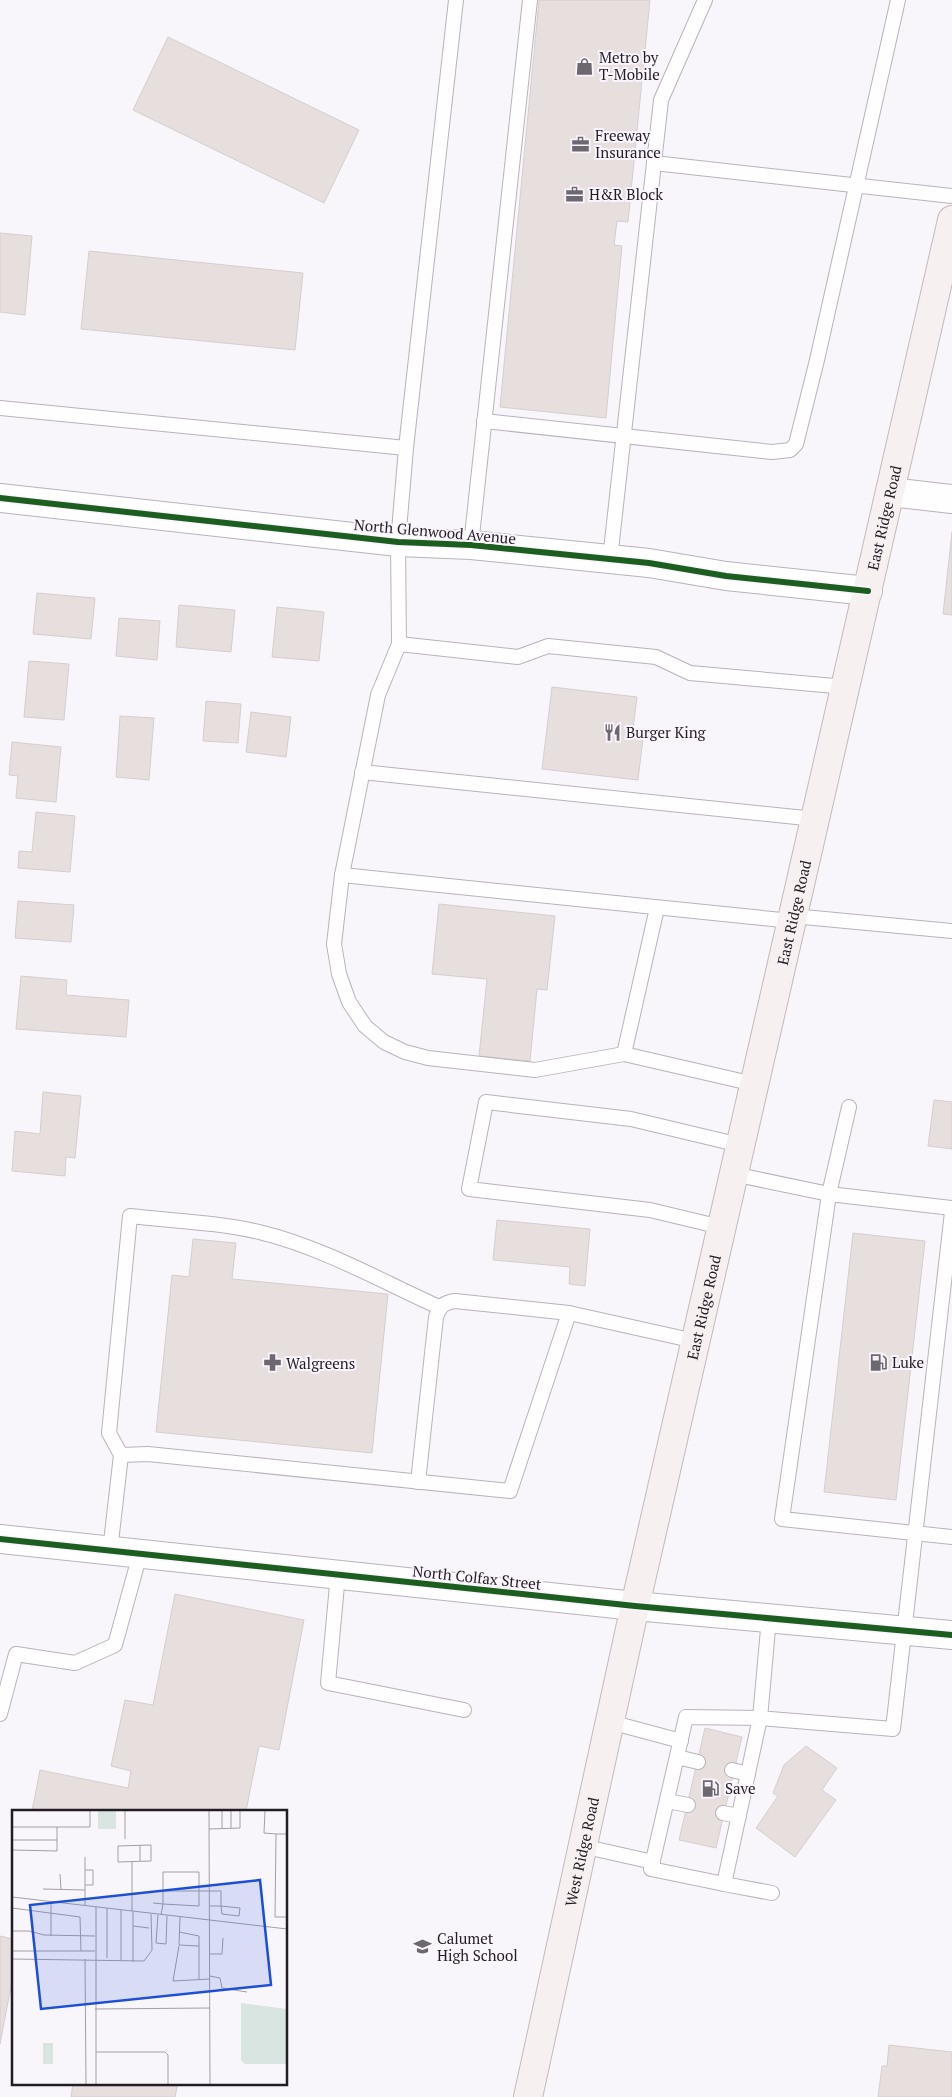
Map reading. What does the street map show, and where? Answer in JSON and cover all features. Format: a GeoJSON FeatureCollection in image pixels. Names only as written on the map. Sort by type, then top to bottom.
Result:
{"type":"FeatureCollection","features":[{"type":"Feature","properties":{"kind":"main road","name":"East Ridge Road"},"geometry":{"type":"LineString","coordinates":[[635,1606],[952,220]]}},
{"type":"Feature","properties":{"kind":"main road","name":"West Ridge Road"},"geometry":{"type":"LineString","coordinates":[[528,2097],[635,1606]]}},
{"type":"Feature","properties":{"kind":"street"},"geometry":{"type":"LineString","coordinates":[[890,492],[952,499]]}},
{"type":"Feature","properties":{"kind":"street","name":"North Glenwood Avenue"},"geometry":{"type":"LineString","coordinates":[[0,498],[398,542],[471,545],[649,563],[726,576],[868,591]]}},
{"type":"Feature","properties":{"kind":"street","name":"North Colfax Street"},"geometry":{"type":"LineString","coordinates":[[0,1539],[635,1606],[952,1635]]}},
{"type":"Feature","properties":{"kind":"lane"},"geometry":{"type":"LineString","coordinates":[[456,0],[406,448],[398,542],[399,644],[378,695],[342,874],[334,944],[339,974],[349,1002],[365,1026],[384,1042],[405,1052],[428,1058],[536,1070],[624,1054],[754,1084]]}},
{"type":"Feature","properties":{"kind":"lane"},"geometry":{"type":"LineString","coordinates":[[471,545],[530,0]]}},
{"type":"Feature","properties":{"kind":"lane"},"geometry":{"type":"LineString","coordinates":[[610,559],[661,100],[705,0]]}},
{"type":"Feature","properties":{"kind":"lane"},"geometry":{"type":"LineString","coordinates":[[484,421],[772,452],[790,450],[796,444],[898,0]]}},
{"type":"Feature","properties":{"kind":"lane"},"geometry":{"type":"LineString","coordinates":[[654,163],[952,196]]}},
{"type":"Feature","properties":{"kind":"lane"},"geometry":{"type":"LineString","coordinates":[[0,408],[406,448]]}},
{"type":"Feature","properties":{"kind":"lane"},"geometry":{"type":"LineString","coordinates":[[399,644],[518,656],[548,646],[656,657],[690,673],[846,687]]}},
{"type":"Feature","properties":{"kind":"lane"},"geometry":{"type":"LineString","coordinates":[[362,772],[815,819]]}},
{"type":"Feature","properties":{"kind":"lane"},"geometry":{"type":"LineString","coordinates":[[342,874],[658,908],[952,931]]}},
{"type":"Feature","properties":{"kind":"lane"},"geometry":{"type":"LineString","coordinates":[[624,1054],[658,908]]}},
{"type":"Feature","properties":{"kind":"lane"},"geometry":{"type":"LineString","coordinates":[[721,1227],[650,1210],[469,1189],[486,1102],[631,1119],[740,1145]]}},
{"type":"Feature","properties":{"kind":"lane"},"geometry":{"type":"LineString","coordinates":[[849,1107],[830,1194],[782,1519],[952,1537]]}},
{"type":"Feature","properties":{"kind":"lane"},"geometry":{"type":"LineString","coordinates":[[733,1174],[830,1194],[952,1208]]}},
{"type":"Feature","properties":{"kind":"lane"},"geometry":{"type":"LineString","coordinates":[[772,1893],[651,1870],[686,1717],[760,1718],[893,1729],[917,1534],[952,1212]]}},
{"type":"Feature","properties":{"kind":"lane"},"geometry":{"type":"LineString","coordinates":[[110,1551],[121,1455],[109,1433],[130,1216],[234,1227],[287,1240],[316,1250],[439,1307]]}},
{"type":"Feature","properties":{"kind":"lane"},"geometry":{"type":"LineString","coordinates":[[418,1482],[436,1317],[439,1307],[445,1302],[455,1301],[569,1314],[695,1341]]}},
{"type":"Feature","properties":{"kind":"lane"},"geometry":{"type":"LineString","coordinates":[[121,1455],[148,1454],[510,1491],[569,1314]]}},
{"type":"Feature","properties":{"kind":"lane"},"geometry":{"type":"LineString","coordinates":[[0,1714],[16,1654],[76,1663],[115,1645],[140,1554]]}},
{"type":"Feature","properties":{"kind":"lane"},"geometry":{"type":"LineString","coordinates":[[338,1574],[328,1683],[464,1710]]}},
{"type":"Feature","properties":{"kind":"lane"},"geometry":{"type":"LineString","coordinates":[[724,1884],[760,1718],[769,1618]]}},
{"type":"Feature","properties":{"kind":"lane"},"geometry":{"type":"LineString","coordinates":[[610,1722],[681,1741]]}},
{"type":"Feature","properties":{"kind":"lane"},"geometry":{"type":"LineString","coordinates":[[677,1757],[698,1762]]}},
{"type":"Feature","properties":{"kind":"lane"},"geometry":{"type":"LineString","coordinates":[[732,1770],[748,1774]]}},
{"type":"Feature","properties":{"kind":"lane"},"geometry":{"type":"LineString","coordinates":[[667,1801],[688,1805]]}},
{"type":"Feature","properties":{"kind":"lane"},"geometry":{"type":"LineString","coordinates":[[723,1813],[738,1816]]}},
{"type":"Feature","properties":{"kind":"lane"},"geometry":{"type":"LineString","coordinates":[[582,1846],[653,1862]]}},
{"type":"Feature","properties":{"kind":"building"},"geometry":{"type":"Polygon","coordinates":[[[539,0],[650,0],[628,222],[617,221],[614,245],[622,246],[606,418],[500,407],[539,0]]]}},
{"type":"Feature","properties":{"kind":"building"},"geometry":{"type":"Polygon","coordinates":[[[168,37],[359,130],[324,203],[133,110],[168,37]]]}},
{"type":"Feature","properties":{"kind":"building"},"geometry":{"type":"Polygon","coordinates":[[[0,233],[32,236],[25,315],[0,312],[0,233]]]}},
{"type":"Feature","properties":{"kind":"building"},"geometry":{"type":"Polygon","coordinates":[[[89,251],[303,273],[295,350],[81,329],[89,251]]]}},
{"type":"Feature","properties":{"kind":"building"},"geometry":{"type":"Polygon","coordinates":[[[952,532],[952,615],[943,614],[952,532]]]}},
{"type":"Feature","properties":{"kind":"building"},"geometry":{"type":"Polygon","coordinates":[[[37,593],[95,598],[91,639],[33,634],[37,593]]]}},
{"type":"Feature","properties":{"kind":"building"},"geometry":{"type":"Polygon","coordinates":[[[179,605],[235,610],[231,652],[176,647],[179,605]]]}},
{"type":"Feature","properties":{"kind":"building"},"geometry":{"type":"Polygon","coordinates":[[[277,607],[324,612],[319,661],[272,657],[277,607]]]}},
{"type":"Feature","properties":{"kind":"building"},"geometry":{"type":"Polygon","coordinates":[[[119,618],[160,621],[157,660],[116,656],[119,618]]]}},
{"type":"Feature","properties":{"kind":"building"},"geometry":{"type":"Polygon","coordinates":[[[29,661],[69,664],[64,720],[24,717],[29,661]]]}},
{"type":"Feature","properties":{"kind":"building"},"geometry":{"type":"Polygon","coordinates":[[[552,687],[637,697],[633,729],[644,730],[638,780],[542,769],[552,687]]]}},
{"type":"Feature","properties":{"kind":"building"},"geometry":{"type":"Polygon","coordinates":[[[206,701],[241,704],[238,743],[203,741],[206,701]]]}},
{"type":"Feature","properties":{"kind":"building"},"geometry":{"type":"Polygon","coordinates":[[[251,712],[291,717],[286,757],[246,752],[251,712]]]}},
{"type":"Feature","properties":{"kind":"building"},"geometry":{"type":"Polygon","coordinates":[[[120,716],[154,718],[149,780],[116,777],[120,716]]]}},
{"type":"Feature","properties":{"kind":"building"},"geometry":{"type":"Polygon","coordinates":[[[12,742],[61,747],[56,802],[16,798],[18,776],[9,775],[12,742]]]}},
{"type":"Feature","properties":{"kind":"building"},"geometry":{"type":"Polygon","coordinates":[[[36,812],[75,816],[70,872],[18,868],[19,851],[32,852],[36,812]]]}},
{"type":"Feature","properties":{"kind":"building"},"geometry":{"type":"Polygon","coordinates":[[[18,901],[74,905],[71,942],[15,938],[18,901]]]}},
{"type":"Feature","properties":{"kind":"building"},"geometry":{"type":"Polygon","coordinates":[[[439,904],[555,916],[547,990],[537,989],[530,1061],[479,1056],[487,979],[432,974],[439,904]]]}},
{"type":"Feature","properties":{"kind":"building"},"geometry":{"type":"Polygon","coordinates":[[[21,976],[67,980],[66,995],[129,1000],[126,1037],[16,1029],[21,976]]]}},
{"type":"Feature","properties":{"kind":"building"},"geometry":{"type":"Polygon","coordinates":[[[43,1092],[81,1096],[75,1158],[66,1157],[65,1176],[12,1171],[15,1131],[40,1134],[43,1092]]]}},
{"type":"Feature","properties":{"kind":"building"},"geometry":{"type":"Polygon","coordinates":[[[934,1100],[952,1102],[952,1149],[928,1146],[934,1100]]]}},
{"type":"Feature","properties":{"kind":"building"},"geometry":{"type":"Polygon","coordinates":[[[497,1220],[590,1229],[585,1286],[569,1284],[570,1267],[493,1260],[497,1220]]]}},
{"type":"Feature","properties":{"kind":"building"},"geometry":{"type":"Polygon","coordinates":[[[853,1233],[925,1241],[896,1500],[824,1492],[853,1233]]]}},
{"type":"Feature","properties":{"kind":"building","name":"Walgreens"},"geometry":{"type":"Polygon","coordinates":[[[193,1239],[236,1243],[232,1279],[388,1294],[372,1453],[156,1432],[172,1275],[189,1277],[193,1239]]]}},
{"type":"Feature","properties":{"kind":"building"},"geometry":{"type":"Polygon","coordinates":[[[175,1594],[304,1620],[279,1750],[259,1746],[246,1810],[32,1810],[40,1770],[128,1788],[131,1771],[111,1766],[125,1700],[153,1705],[175,1594]]]}},
{"type":"Feature","properties":{"kind":"building","name":"Save"},"geometry":{"type":"Polygon","coordinates":[[[705,1728],[742,1737],[716,1848],[679,1840],[705,1728]]]}},
{"type":"Feature","properties":{"kind":"building"},"geometry":{"type":"Polygon","coordinates":[[[806,1746],[837,1768],[822,1790],[836,1800],[795,1857],[756,1828],[778,1796],[773,1793],[784,1765],[806,1746]]]}},
{"type":"Feature","properties":{"kind":"building"},"geometry":{"type":"Polygon","coordinates":[[[0,1936],[12,1939],[12,1981],[0,2044],[0,1936]]]}},
{"type":"Feature","properties":{"kind":"building"},"geometry":{"type":"Polygon","coordinates":[[[889,2045],[952,2052],[952,2097],[878,2097],[882,2066],[887,2066],[889,2045]]]}},
{"type":"Feature","properties":{"kind":"building"},"geometry":{"type":"Polygon","coordinates":[[[73,2084],[178,2084],[175,2097],[71,2097],[73,2084]]]}},
{"type":"Feature","properties":{"kind":"cycle path"},"geometry":{"type":"LineString","coordinates":[[0,498],[398,542],[471,545],[649,563],[726,576],[868,591]]}},
{"type":"Feature","properties":{"kind":"cycle path"},"geometry":{"type":"LineString","coordinates":[[0,1539],[635,1606],[952,1635]]}},
{"type":"Feature","properties":{"kind":"place","name":"Metro by T-Mobile"},"geometry":{"type":"Point","coordinates":[585,66]}},
{"type":"Feature","properties":{"kind":"place","name":"Freeway Insurance"},"geometry":{"type":"Point","coordinates":[581,144]}},
{"type":"Feature","properties":{"kind":"place","name":"H&R Block"},"geometry":{"type":"Point","coordinates":[575,194]}},
{"type":"Feature","properties":{"kind":"place","name":"Burger King"},"geometry":{"type":"Point","coordinates":[612,732]}},
{"type":"Feature","properties":{"kind":"place","name":"Luke"},"geometry":{"type":"Point","coordinates":[878,1362]}},
{"type":"Feature","properties":{"kind":"place","name":"Walgreens"},"geometry":{"type":"Point","coordinates":[272,1363]}},
{"type":"Feature","properties":{"kind":"place","name":"Save"},"geometry":{"type":"Point","coordinates":[711,1788]}},
{"type":"Feature","properties":{"kind":"place","name":"Calumet High School"},"geometry":{"type":"Point","coordinates":[423,1947]}}]}
